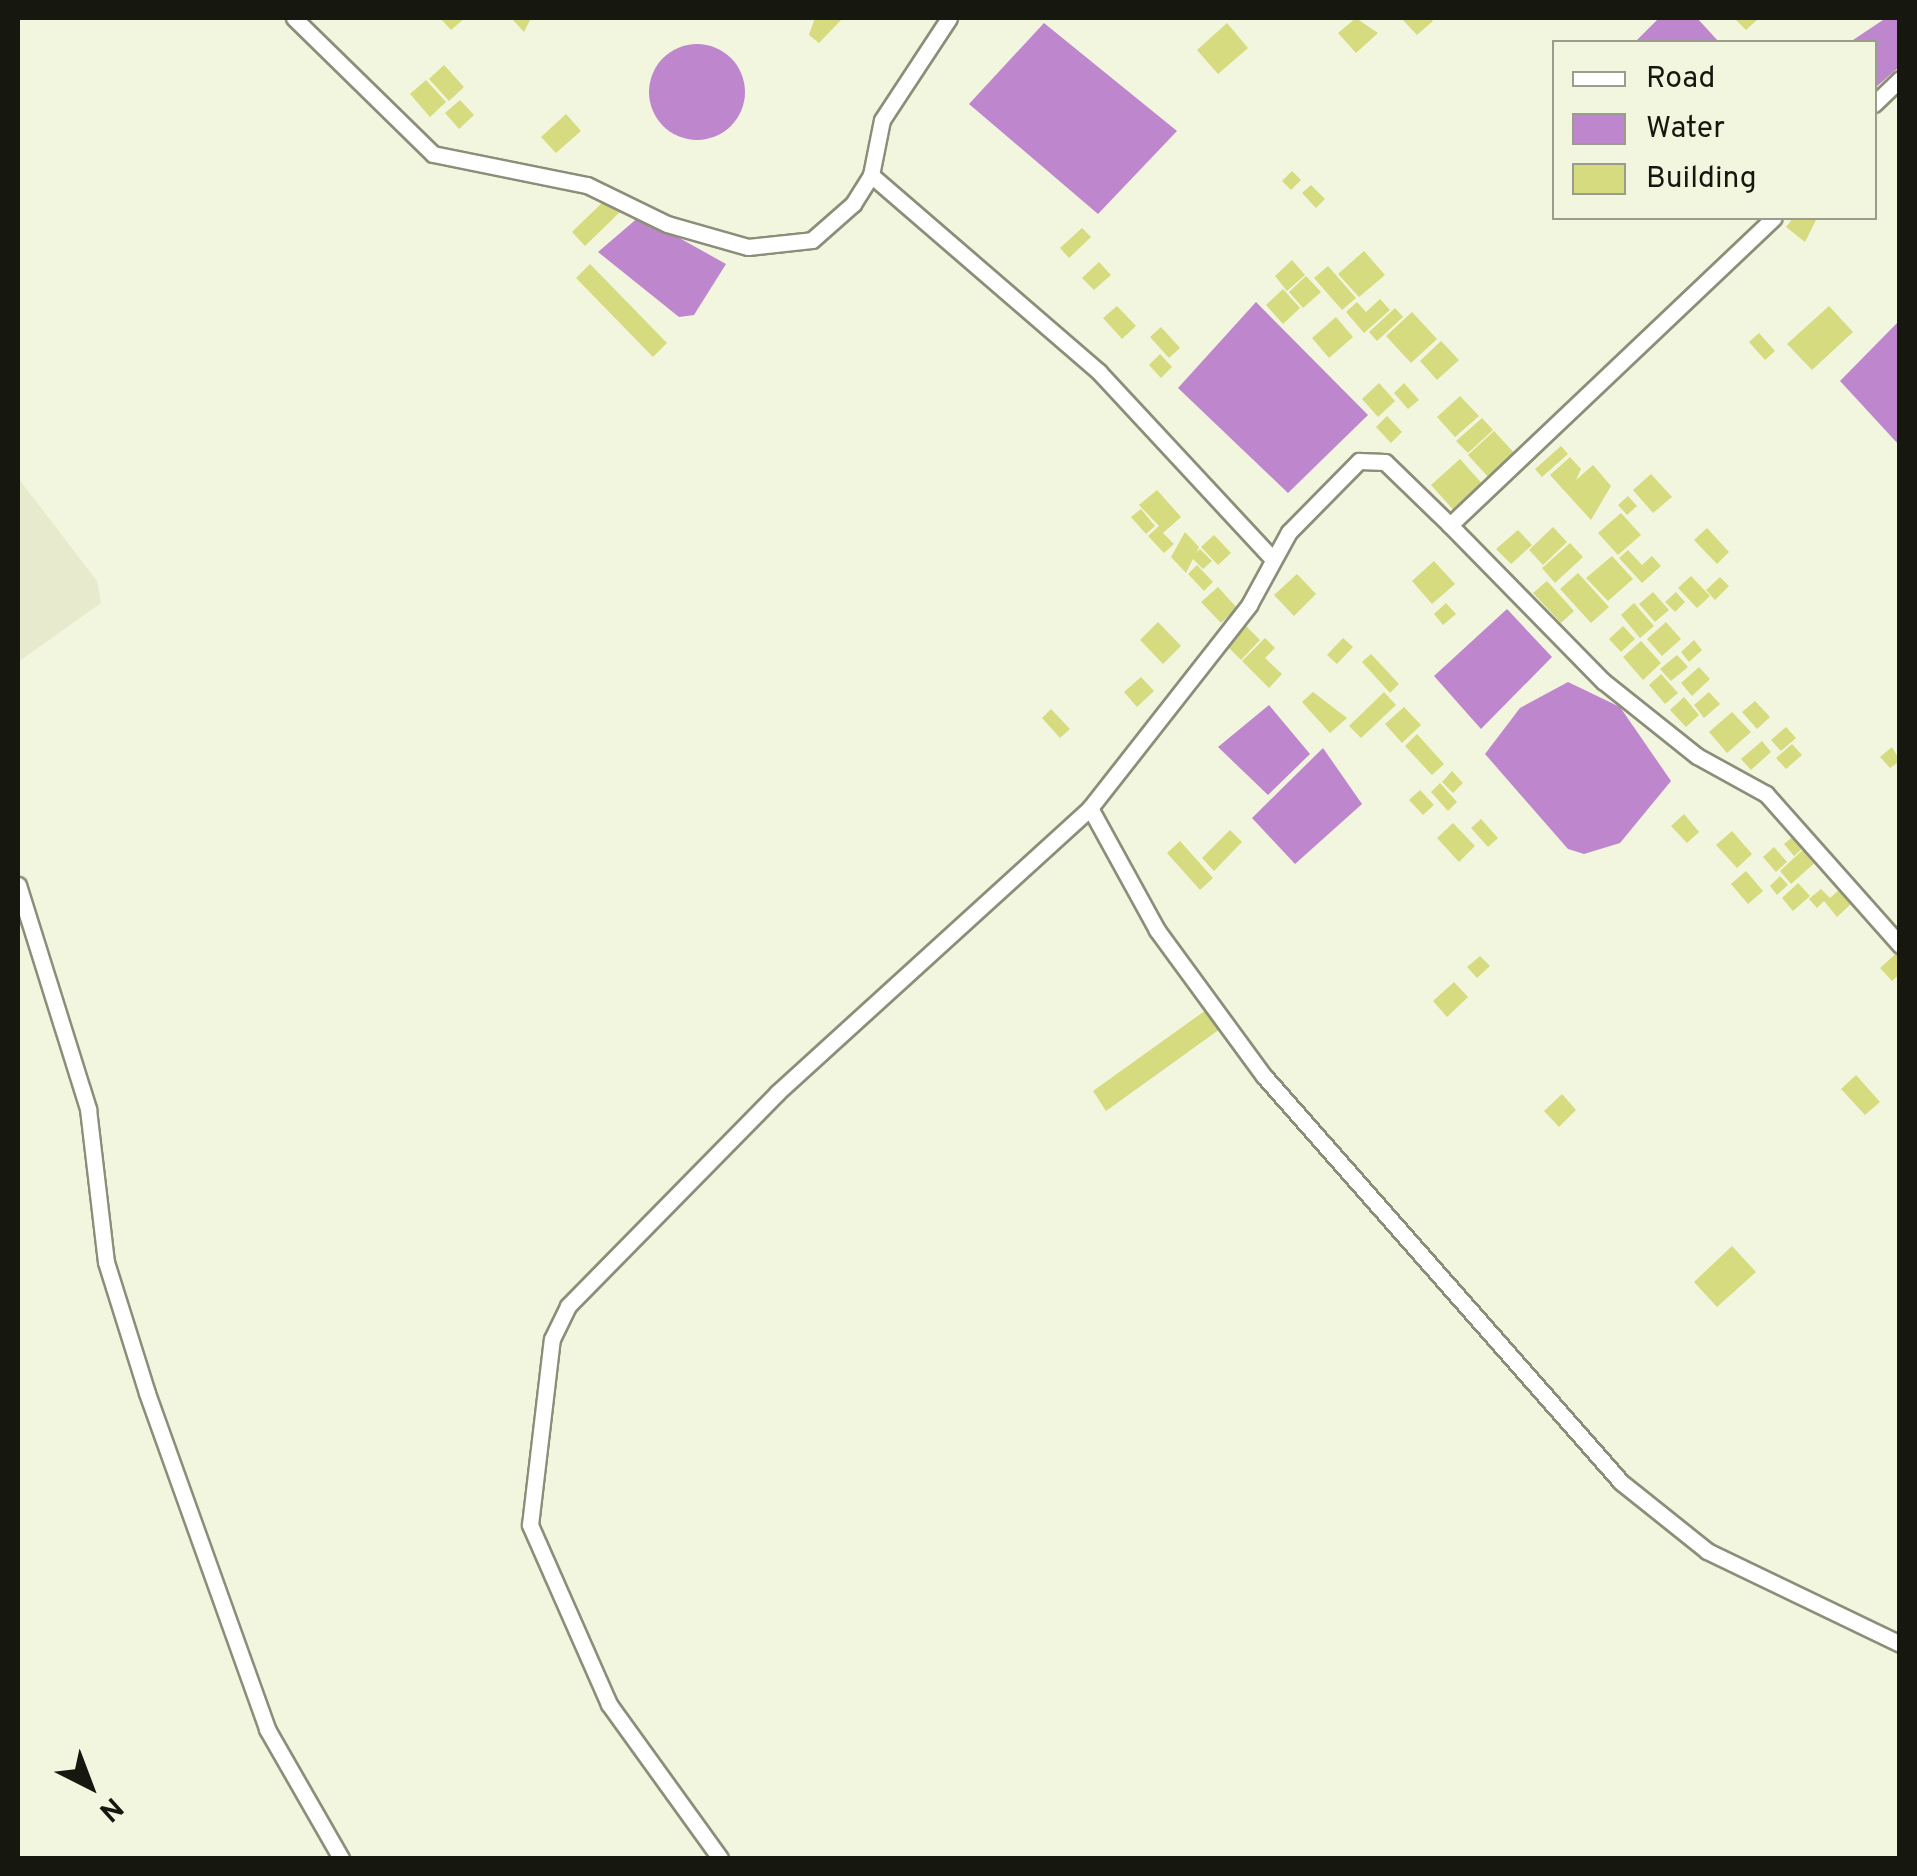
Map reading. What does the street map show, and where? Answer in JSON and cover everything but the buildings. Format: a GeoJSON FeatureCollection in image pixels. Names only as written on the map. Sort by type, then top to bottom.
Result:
{"type":"FeatureCollection","features":[{"type":"Feature","properties":{"kind":"street"},"geometry":{"type":"LineString","coordinates":[[294,18],[433,154],[587,186],[667,224],[748,247],[812,240],[871,175],[882,120],[948,18]]}},
{"type":"Feature","properties":{"kind":"street"},"geometry":{"type":"LineString","coordinates":[[1877,101],[1900,79]]}},
{"type":"Feature","properties":{"kind":"street"},"geometry":{"type":"LineString","coordinates":[[871,175],[1098,372],[1272,558]]}},
{"type":"Feature","properties":{"kind":"street"},"geometry":{"type":"LineString","coordinates":[[1450,525],[1772,220]]}},
{"type":"Feature","properties":{"kind":"street"},"geometry":{"type":"LineString","coordinates":[[720,1858],[609,1704],[530,1525],[552,1338],[568,1306],[665,1203],[1090,808],[1228,635],[1272,558],[1372,457],[1450,525],[1602,681],[1696,756],[1766,794],[1900,944]]}},
{"type":"Feature","properties":{"kind":"street"},"geometry":{"type":"LineString","coordinates":[[1090,808],[1157,930],[1264,1076],[1621,1482],[1707,1551],[1900,1644]]}},
{"type":"Feature","properties":{"kind":"street"},"geometry":{"type":"LineString","coordinates":[[18,884],[88,1109],[106,1262],[148,1393],[267,1729],[340,1858]]}},
{"type":"Feature","properties":{"kind":"shaded area"},"geometry":{"type":"Polygon","coordinates":[[[18,478],[97,581],[101,603],[18,662],[18,478]]]}},
{"type":"Feature","properties":{"kind":"water"},"geometry":{"type":"Polygon","coordinates":[[[1659,18],[1697,18],[1717,40],[1637,40],[1659,18]]]}},
{"type":"Feature","properties":{"kind":"water"},"geometry":{"type":"Polygon","coordinates":[[[1886,18],[1899,18],[1899,67],[1877,86],[1877,40],[1853,40],[1886,18]]]}},
{"type":"Feature","properties":{"kind":"water"},"geometry":{"type":"Polygon","coordinates":[[[1044,23],[1177,131],[1098,214],[969,104],[1044,23]]]}},
{"type":"Feature","properties":{"kind":"water"},"geometry":{"type":"Polygon","coordinates":[[[697,44],[715,47],[731,58],[742,74],[742,110],[731,126],[715,137],[697,140],[679,137],[663,126],[652,110],[649,92],[652,74],[663,58],[679,47],[697,44]]]}},
{"type":"Feature","properties":{"kind":"water"},"geometry":{"type":"Polygon","coordinates":[[[640,216],[726,264],[694,315],[679,317],[598,252],[640,216]]]}},
{"type":"Feature","properties":{"kind":"water"},"geometry":{"type":"Polygon","coordinates":[[[1256,302],[1368,415],[1288,493],[1178,388],[1256,302]]]}},
{"type":"Feature","properties":{"kind":"water"},"geometry":{"type":"Polygon","coordinates":[[[1899,321],[1899,445],[1840,381],[1899,321]]]}},
{"type":"Feature","properties":{"kind":"water"},"geometry":{"type":"Polygon","coordinates":[[[1507,609],[1552,657],[1481,729],[1434,676],[1507,609]]]}},
{"type":"Feature","properties":{"kind":"water"},"geometry":{"type":"Polygon","coordinates":[[[1568,682],[1620,707],[1671,781],[1620,843],[1584,854],[1568,849],[1485,754],[1520,708],[1568,682]]]}},
{"type":"Feature","properties":{"kind":"water"},"geometry":{"type":"Polygon","coordinates":[[[1269,705],[1310,754],[1268,795],[1218,747],[1269,705]]]}},
{"type":"Feature","properties":{"kind":"water"},"geometry":{"type":"Polygon","coordinates":[[[1323,748],[1362,804],[1295,864],[1252,818],[1323,748]]]}}]}
